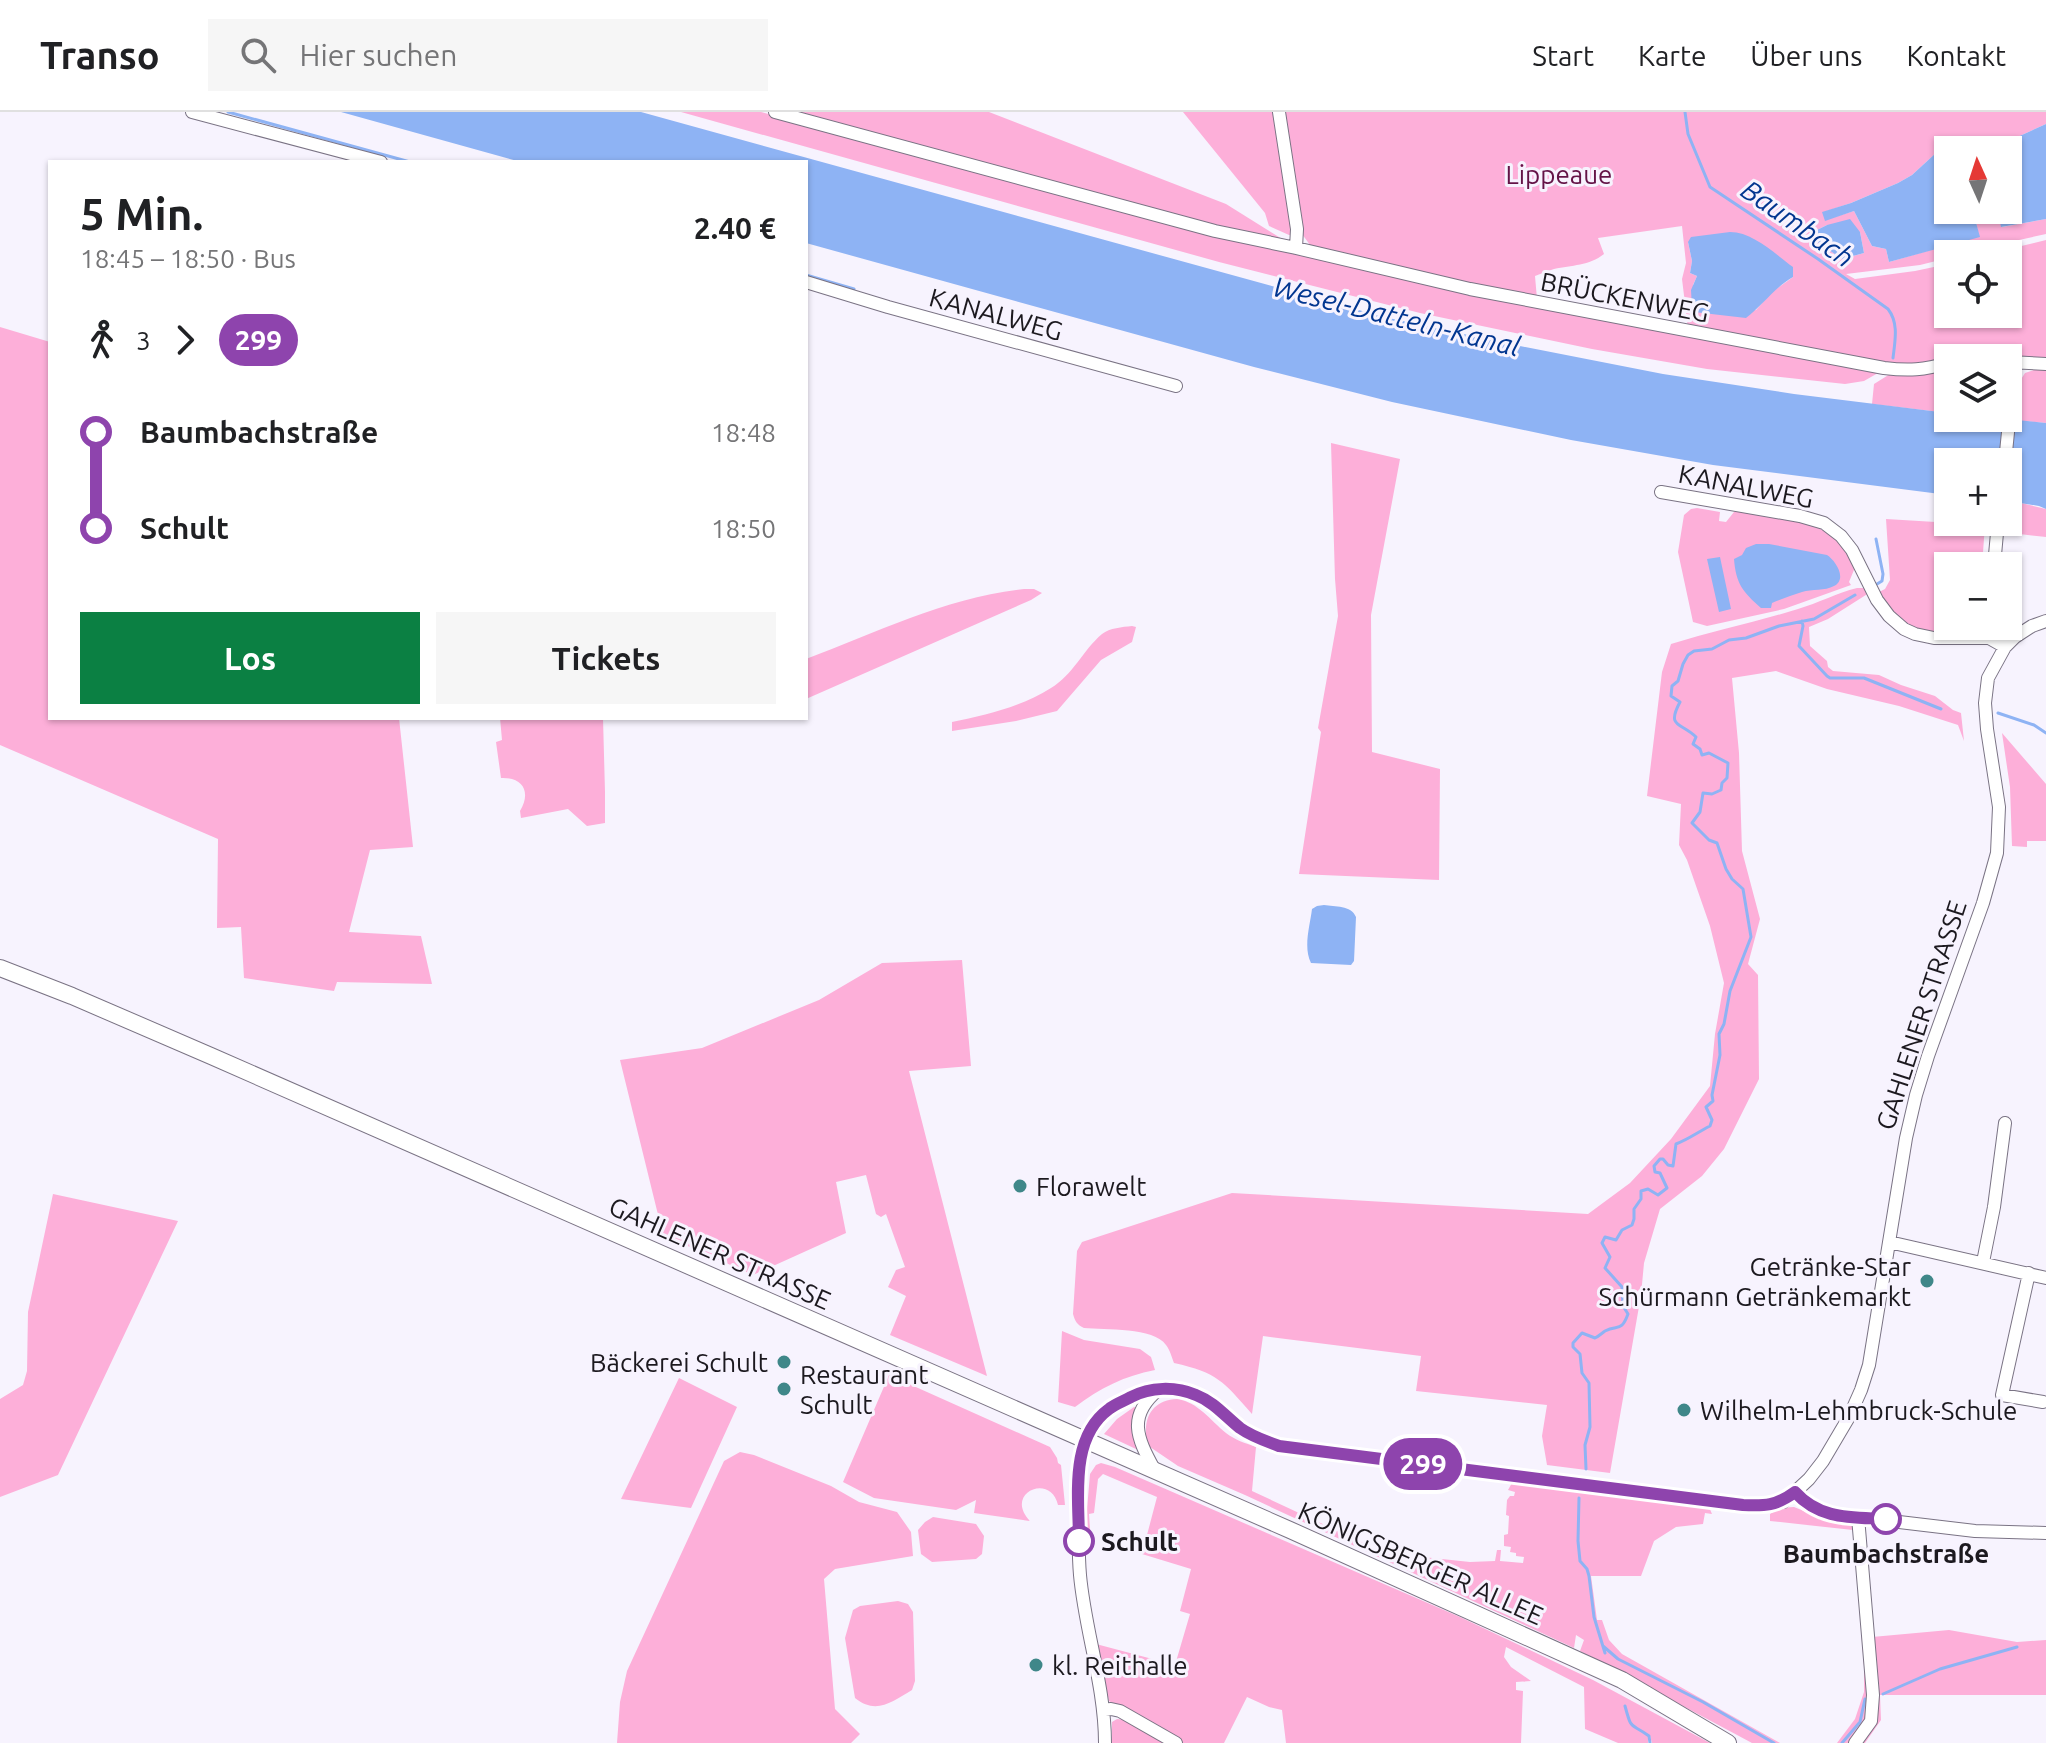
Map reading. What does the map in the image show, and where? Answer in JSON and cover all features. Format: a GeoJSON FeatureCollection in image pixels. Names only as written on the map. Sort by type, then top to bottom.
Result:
{"type":"FeatureCollection","features":[{"type":"Feature","properties":{"kind":"main road","name":"GAHLENER STRASSE"},"geometry":{"type":"LineString","coordinates":[[0,968],[72,996],[1087,1439]]}},
{"type":"Feature","properties":{"kind":"main road","name":"KÖNIGSBERGER ALLEE"},"geometry":{"type":"LineString","coordinates":[[1087,1439],[1622,1680],[1728,1743]]}},
{"type":"Feature","properties":{"kind":"street"},"geometry":{"type":"LineString","coordinates":[[192,112],[373,160]]}},
{"type":"Feature","properties":{"kind":"street","name":"BRÜCKENWEG"},"geometry":{"type":"LineString","coordinates":[[775,112],[1215,231],[1470,289],[1884,368],[1909,371],[1934,367]]}},
{"type":"Feature","properties":{"kind":"street"},"geometry":{"type":"LineString","coordinates":[[1279,112],[1297,229],[1296,248]]}},
{"type":"Feature","properties":{"kind":"street","name":"KANALWEG"},"geometry":{"type":"LineString","coordinates":[[808,283],[1176,386]]}},
{"type":"Feature","properties":{"kind":"street"},"geometry":{"type":"LineString","coordinates":[[2022,363],[2046,364]]}},
{"type":"Feature","properties":{"kind":"street","name":"KANALWEG"},"geometry":{"type":"LineString","coordinates":[[1661,492],[1824,523],[1841,536],[1852,550],[1877,600],[1889,616],[1904,629],[1934,638]]}},
{"type":"Feature","properties":{"kind":"street","name":"GAHLENER STRASSE"},"geometry":{"type":"LineString","coordinates":[[1161,1388],[1207,1399],[1241,1429],[1279,1446],[1743,1505],[1765,1506],[1783,1502],[1795,1492],[1823,1461],[1849,1417],[1869,1365],[1906,1138],[1916,1095],[1983,903],[1997,853],[1999,807],[1987,729],[1985,703],[1988,678],[2005,647],[2015,637],[2046,621]]}},
{"type":"Feature","properties":{"kind":"street","name":"KANALWEG"},"geometry":{"type":"LineString","coordinates":[[1998,640],[2005,647]]}},
{"type":"Feature","properties":{"kind":"street"},"geometry":{"type":"LineString","coordinates":[[1983,1262],[2005,1123]]}},
{"type":"Feature","properties":{"kind":"street"},"geometry":{"type":"LineString","coordinates":[[1889,1242],[2046,1278]]}},
{"type":"Feature","properties":{"kind":"street"},"geometry":{"type":"LineString","coordinates":[[2029,1273],[2002,1395],[2043,1402]]}},
{"type":"Feature","properties":{"kind":"street"},"geometry":{"type":"LineString","coordinates":[[1105,1743],[1103,1710],[1080,1575],[1080,1456],[1097,1420],[1109,1409],[1135,1395],[1161,1388]]}},
{"type":"Feature","properties":{"kind":"street"},"geometry":{"type":"LineString","coordinates":[[1154,1469],[1137,1430],[1140,1412],[1147,1400],[1161,1388]]}},
{"type":"Feature","properties":{"kind":"street"},"geometry":{"type":"LineString","coordinates":[[1795,1492],[1823,1513],[1975,1531],[2046,1533]]}},
{"type":"Feature","properties":{"kind":"street"},"geometry":{"type":"LineString","coordinates":[[1855,1743],[1871,1721],[1873,1704],[1858,1517]]}},
{"type":"Feature","properties":{"kind":"street"},"geometry":{"type":"LineString","coordinates":[[1103,1710],[1120,1711],[1176,1743]]}},
{"type":"Feature","properties":{"kind":"green space"},"geometry":{"type":"Polygon","coordinates":[[[681,112],[761,112],[1208,234],[1878,373],[1864,381],[1845,384],[1707,369],[1420,313],[1219,262],[681,112]]]}},
{"type":"Feature","properties":{"kind":"green space"},"geometry":{"type":"Polygon","coordinates":[[[793,112],[989,112],[1226,204],[1287,242],[1205,224],[793,112]]]}},
{"type":"Feature","properties":{"kind":"green space","name":"Lippeaue"},"geometry":{"type":"Polygon","coordinates":[[[1183,112],[2046,112],[2046,124],[2019,136],[1934,136],[1934,155],[1912,175],[1827,211],[1825,220],[1854,211],[1872,246],[1886,249],[1889,262],[1934,249],[1934,262],[1846,274],[1855,279],[1934,267],[1934,328],[2022,328],[2022,246],[2046,240],[2046,360],[2022,359],[2022,344],[1934,344],[1934,362],[1909,367],[1688,328],[1682,279],[1686,263],[1682,226],[1598,238],[1604,254],[1598,258],[1535,276],[1537,299],[1310,245],[1302,234],[1289,235],[1269,226],[1265,213],[1183,112]],[[1827,225],[1813,232],[1813,239],[1842,259],[1864,253],[1860,232],[1827,225]],[[1688,242],[1692,261],[1690,273],[1697,276],[1693,285],[1694,311],[1712,314],[1756,310],[1772,292],[1793,277],[1688,242]]]}},
{"type":"Feature","properties":{"kind":"green space"},"geometry":{"type":"Polygon","coordinates":[[[2046,219],[2046,234],[2019,240],[1965,240],[1979,236],[1976,224],[2001,224],[2002,227],[2046,219]]]}},
{"type":"Feature","properties":{"kind":"green space"},"geometry":{"type":"Polygon","coordinates":[[[0,327],[48,341],[48,720],[399,720],[413,847],[370,850],[349,932],[421,936],[432,984],[337,982],[334,991],[244,978],[241,927],[217,928],[218,839],[0,745],[0,327]]]}},
{"type":"Feature","properties":{"kind":"green space"},"geometry":{"type":"Polygon","coordinates":[[[2046,368],[2046,423],[2022,421],[2022,378],[2025,373],[2046,368]]]}},
{"type":"Feature","properties":{"kind":"green space"},"geometry":{"type":"Polygon","coordinates":[[[1934,369],[1934,411],[1872,404],[1874,384],[1890,374],[1934,369]]]}},
{"type":"Feature","properties":{"kind":"green space"},"geometry":{"type":"Polygon","coordinates":[[[1331,443],[1400,459],[1371,615],[1372,752],[1440,769],[1439,880],[1299,874],[1321,732],[1318,728],[1338,616],[1331,443]]]}},
{"type":"Feature","properties":{"kind":"green space"},"geometry":{"type":"Polygon","coordinates":[[[2022,503],[2046,509],[2046,537],[2022,534],[2022,503]]]}},
{"type":"Feature","properties":{"kind":"green space"},"geometry":{"type":"Polygon","coordinates":[[[1697,508],[1720,512],[1719,521],[1726,522],[1737,510],[1789,518],[1826,532],[1842,545],[1856,565],[1849,582],[1851,585],[1784,609],[1707,626],[1693,622],[1678,552],[1684,515],[1697,508]]]}},
{"type":"Feature","properties":{"kind":"green space"},"geometry":{"type":"Polygon","coordinates":[[[1886,519],[1934,522],[1934,536],[1984,536],[1983,552],[1934,552],[1934,631],[1910,626],[1893,614],[1879,592],[1890,580],[1886,519]]]}},
{"type":"Feature","properties":{"kind":"green space"},"geometry":{"type":"Polygon","coordinates":[[[1857,588],[1866,588],[1869,593],[1828,619],[1809,627],[1810,646],[1833,671],[1879,675],[1935,696],[1961,713],[1964,741],[1958,725],[1899,706],[1827,689],[1776,671],[1732,678],[1739,753],[1742,851],[1760,919],[1748,964],[1758,975],[1759,1079],[1724,1149],[1702,1176],[1660,1209],[1644,1263],[1610,1473],[1547,1465],[1542,1436],[1547,1405],[1416,1391],[1421,1356],[1263,1336],[1252,1414],[1219,1380],[1174,1363],[1160,1339],[1140,1332],[1084,1328],[1078,1324],[1073,1314],[1077,1251],[1082,1242],[1232,1193],[1588,1214],[1630,1183],[1671,1139],[1710,1086],[1724,983],[1710,926],[1679,845],[1681,804],[1647,796],[1662,672],[1671,644],[1798,609],[1857,588]]]}},
{"type":"Feature","properties":{"kind":"green space"},"geometry":{"type":"Polygon","coordinates":[[[1034,589],[1042,593],[808,698],[808,658],[940,608],[996,593],[1034,589]]]}},
{"type":"Feature","properties":{"kind":"green space"},"geometry":{"type":"Polygon","coordinates":[[[1136,627],[1132,642],[1101,660],[1057,711],[952,731],[952,722],[990,713],[1040,695],[1059,683],[1102,634],[1136,627]]]}},
{"type":"Feature","properties":{"kind":"green space"},"geometry":{"type":"Polygon","coordinates":[[[500,720],[603,720],[605,823],[587,826],[568,809],[521,818],[525,792],[515,780],[501,778],[496,742],[502,740],[500,720]]]}},
{"type":"Feature","properties":{"kind":"green space"},"geometry":{"type":"Polygon","coordinates":[[[2002,733],[2046,784],[2046,841],[2027,841],[2027,847],[2012,846],[2010,787],[2002,733]]]}},
{"type":"Feature","properties":{"kind":"green space"},"geometry":{"type":"Polygon","coordinates":[[[962,960],[971,1066],[909,1071],[987,1376],[890,1335],[906,1296],[888,1287],[896,1270],[905,1267],[886,1214],[881,1217],[876,1214],[866,1175],[836,1182],[846,1233],[753,1275],[663,1235],[620,1060],[702,1048],[819,1000],[882,963],[962,960]]]}},
{"type":"Feature","properties":{"kind":"green space"},"geometry":{"type":"Polygon","coordinates":[[[53,1194],[178,1221],[58,1475],[0,1497],[0,1399],[23,1385],[27,1371],[28,1312],[53,1194]]]}},
{"type":"Feature","properties":{"kind":"green space"},"geometry":{"type":"Polygon","coordinates":[[[1062,1331],[1084,1340],[1140,1349],[1151,1357],[1155,1370],[1113,1384],[1075,1407],[1058,1402],[1062,1331]]]}},
{"type":"Feature","properties":{"kind":"green space"},"geometry":{"type":"Polygon","coordinates":[[[889,1375],[1050,1447],[1061,1465],[1065,1505],[1058,1505],[1054,1495],[1047,1490],[1031,1490],[1022,1502],[1023,1511],[1030,1521],[974,1513],[976,1500],[956,1510],[874,1498],[843,1482],[889,1375]]]}},
{"type":"Feature","properties":{"kind":"green space"},"geometry":{"type":"Polygon","coordinates":[[[679,1378],[737,1407],[691,1508],[621,1499],[679,1378]]]}},
{"type":"Feature","properties":{"kind":"green space"},"geometry":{"type":"Polygon","coordinates":[[[1177,1399],[1198,1408],[1229,1435],[1256,1447],[1252,1491],[1371,1549],[1423,1570],[1423,1557],[1495,1561],[1497,1550],[1501,1550],[1500,1561],[1523,1563],[1524,1557],[1516,1556],[1516,1553],[1510,1552],[1511,1547],[1504,1546],[1504,1535],[1508,1534],[1507,1500],[1515,1492],[1508,1490],[1513,1481],[1709,1507],[1712,1514],[1705,1513],[1703,1524],[1676,1527],[1654,1541],[1641,1576],[1591,1576],[1597,1620],[1602,1620],[1609,1640],[1622,1654],[1780,1743],[1752,1743],[1580,1651],[1584,1640],[1576,1635],[1574,1648],[1178,1466],[1150,1447],[1143,1434],[1154,1408],[1177,1399]]]}},
{"type":"Feature","properties":{"kind":"green space"},"geometry":{"type":"Polygon","coordinates":[[[1137,1408],[1136,1449],[1104,1434],[1117,1419],[1137,1408]]]}},
{"type":"Feature","properties":{"kind":"green space"},"geometry":{"type":"Polygon","coordinates":[[[740,1452],[831,1486],[859,1502],[897,1512],[911,1532],[913,1556],[835,1569],[824,1579],[835,1709],[860,1734],[851,1743],[617,1743],[620,1702],[627,1671],[724,1461],[740,1452]]]}},
{"type":"Feature","properties":{"kind":"green space"},"geometry":{"type":"Polygon","coordinates":[[[1101,1463],[1460,1617],[1593,1680],[1710,1743],[1652,1743],[1650,1736],[1648,1743],[1618,1743],[1585,1729],[1584,1687],[1506,1647],[1504,1657],[1511,1667],[1531,1681],[1516,1682],[1516,1690],[1523,1691],[1521,1743],[1286,1743],[1282,1710],[1247,1697],[1224,1743],[1181,1743],[1109,1701],[1096,1644],[1175,1665],[1190,1614],[1180,1611],[1191,1569],[1142,1554],[1157,1497],[1103,1474],[1098,1479],[1094,1513],[1089,1514],[1091,1544],[1084,1545],[1090,1474],[1101,1463]]]}},
{"type":"Feature","properties":{"kind":"green space"},"geometry":{"type":"Polygon","coordinates":[[[1794,1507],[1824,1519],[1854,1523],[1869,1714],[1850,1743],[1837,1743],[1855,1719],[1864,1692],[1853,1530],[1770,1521],[1773,1512],[1794,1507]]]}},
{"type":"Feature","properties":{"kind":"green space"},"geometry":{"type":"Polygon","coordinates":[[[933,1517],[976,1524],[984,1536],[982,1554],[976,1559],[932,1562],[921,1554],[918,1530],[933,1517]]]}},
{"type":"Feature","properties":{"kind":"green space"},"geometry":{"type":"Polygon","coordinates":[[[898,1601],[908,1604],[913,1612],[915,1681],[912,1690],[898,1699],[884,1705],[870,1706],[855,1698],[845,1638],[853,1610],[860,1606],[898,1601]]]}},
{"type":"Feature","properties":{"kind":"green space"},"geometry":{"type":"Polygon","coordinates":[[[1949,1630],[2017,1642],[2046,1640],[2046,1695],[1880,1695],[1881,1720],[1865,1743],[1859,1743],[1872,1726],[1872,1637],[1949,1630]]]}},
{"type":"Feature","properties":{"kind":"green space"},"geometry":{"type":"Polygon","coordinates":[[[1128,1720],[1171,1743],[1112,1743],[1112,1722],[1128,1720]]]}},
{"type":"Feature","properties":{"kind":"water"},"geometry":{"type":"Polygon","coordinates":[[[341,112],[641,112],[1384,317],[1663,374],[1934,411],[1934,432],[2022,432],[2022,420],[2046,423],[2046,509],[2022,503],[2022,448],[1934,448],[1934,493],[1713,465],[1571,440],[1392,402],[808,244],[808,160],[514,160],[341,112]]]}},
{"type":"Feature","properties":{"kind":"water"},"geometry":{"type":"Polygon","coordinates":[[[2046,124],[2046,219],[2022,223],[2022,136],[2019,136],[2046,124]]]}},
{"type":"Feature","properties":{"kind":"water"},"geometry":{"type":"Polygon","coordinates":[[[1934,155],[1934,224],[1976,224],[1980,237],[1934,240],[1934,250],[1889,262],[1886,249],[1872,246],[1854,211],[1825,221],[1822,212],[1851,203],[1912,175],[1934,155]]]}},
{"type":"Feature","properties":{"kind":"water"},"geometry":{"type":"Polygon","coordinates":[[[1850,219],[1860,232],[1864,253],[1842,259],[1813,239],[1813,232],[1850,219]]]}},
{"type":"Feature","properties":{"kind":"water"},"geometry":{"type":"Polygon","coordinates":[[[1730,232],[1747,236],[1771,250],[1793,267],[1793,277],[1746,318],[1694,312],[1691,290],[1697,276],[1690,273],[1692,261],[1688,242],[1691,237],[1730,232]]]}},
{"type":"Feature","properties":{"kind":"water"},"geometry":{"type":"Polygon","coordinates":[[[1756,544],[1827,555],[1836,565],[1840,579],[1830,588],[1802,592],[1772,603],[1771,608],[1761,608],[1742,587],[1734,559],[1756,544]]]}},
{"type":"Feature","properties":{"kind":"water"},"geometry":{"type":"Polygon","coordinates":[[[1720,557],[1731,609],[1719,612],[1707,559],[1720,557]]]}},
{"type":"Feature","properties":{"kind":"water"},"geometry":{"type":"Polygon","coordinates":[[[1324,905],[1347,908],[1356,917],[1354,961],[1351,965],[1311,963],[1307,943],[1312,909],[1324,905]]]}},
{"type":"Feature","properties":{"kind":"waterway"},"geometry":{"type":"LineString","coordinates":[[228,112],[403,160]]}},
{"type":"Feature","properties":{"kind":"waterway","name":"Baumbach"},"geometry":{"type":"LineString","coordinates":[[1685,112],[1688,134],[1710,187],[1888,309],[1895,326],[1893,358]]}},
{"type":"Feature","properties":{"kind":"waterway"},"geometry":{"type":"LineString","coordinates":[[808,276],[854,289]]}},
{"type":"Feature","properties":{"kind":"waterway","name":"Baumbach"},"geometry":{"type":"LineString","coordinates":[[1876,539],[1883,574],[1882,581],[1877,584]]}},
{"type":"Feature","properties":{"kind":"waterway","name":"Baumbach"},"geometry":{"type":"LineString","coordinates":[[1586,1469],[1585,1445],[1590,1427],[1589,1383],[1582,1373],[1580,1354],[1573,1343],[1582,1333],[1595,1338],[1621,1326],[1628,1314],[1623,1306],[1622,1287],[1605,1268],[1610,1257],[1602,1243],[1605,1237],[1616,1240],[1622,1230],[1632,1225],[1641,1191],[1648,1189],[1658,1195],[1667,1188],[1660,1173],[1655,1172],[1654,1166],[1660,1159],[1673,1166],[1676,1144],[1710,1126],[1712,1120],[1706,1107],[1713,1101],[1720,1055],[1719,1034],[1730,991],[1751,937],[1743,889],[1726,869],[1717,843],[1709,840],[1692,823],[1700,812],[1703,793],[1712,794],[1721,790],[1727,778],[1728,763],[1709,753],[1702,755],[1693,744],[1696,737],[1677,724],[1674,716],[1680,702],[1671,696],[1672,686],[1678,681],[1688,655],[1694,651],[1712,649],[1729,640],[1814,619],[1855,595]]}},
{"type":"Feature","properties":{"kind":"waterway"},"geometry":{"type":"LineString","coordinates":[[1802,621],[1799,646],[1830,678],[1864,678],[1941,709]]}},
{"type":"Feature","properties":{"kind":"waterway"},"geometry":{"type":"LineString","coordinates":[[1998,713],[2034,725],[2046,733]]}},
{"type":"Feature","properties":{"kind":"waterway","name":"Baumbach"},"geometry":{"type":"LineString","coordinates":[[1579,1498],[1580,1561],[1589,1576],[1594,1617],[1605,1653]]}},
{"type":"Feature","properties":{"kind":"waterway"},"geometry":{"type":"LineString","coordinates":[[1603,1646],[1618,1659],[1703,1702],[1774,1743]]}},
{"type":"Feature","properties":{"kind":"waterway"},"geometry":{"type":"LineString","coordinates":[[1883,1694],[1940,1669],[2017,1647]]}},
{"type":"Feature","properties":{"kind":"waterway"},"geometry":{"type":"LineString","coordinates":[[1842,1743],[1860,1722],[1865,1699]]}},
{"type":"Feature","properties":{"kind":"waterway","name":"Baumbach"},"geometry":{"type":"LineString","coordinates":[[1625,1706],[1631,1723],[1649,1736],[1650,1743]]}},
{"type":"Feature","properties":{"kind":"bus line","name":"299"},"geometry":{"type":"LineString","coordinates":[[1079,1541],[1080,1456],[1097,1420],[1109,1409],[1135,1395],[1161,1388],[1207,1399],[1241,1429],[1279,1446],[1743,1505],[1765,1506],[1783,1502],[1795,1492],[1823,1513],[1886,1519]]}},
{"type":"Feature","properties":{"kind":"place","name":"Florawelt"},"geometry":{"type":"Point","coordinates":[1020,1186]}},
{"type":"Feature","properties":{"kind":"place","name":"Getränke-Star Schürmann Getränkemarkt"},"geometry":{"type":"Point","coordinates":[1927,1281]}},
{"type":"Feature","properties":{"kind":"place","name":"Bäckerei Schult"},"geometry":{"type":"Point","coordinates":[784,1362]}},
{"type":"Feature","properties":{"kind":"place","name":"Restaurant Schult"},"geometry":{"type":"Point","coordinates":[784,1389]}},
{"type":"Feature","properties":{"kind":"place","name":"Wilhelm-Lehmbruck-Schule"},"geometry":{"type":"Point","coordinates":[1684,1410]}},
{"type":"Feature","properties":{"kind":"place","name":"Baumbachstraße"},"geometry":{"type":"Point","coordinates":[1886,1519]}},
{"type":"Feature","properties":{"kind":"place","name":"Schult"},"geometry":{"type":"Point","coordinates":[1079,1541]}},
{"type":"Feature","properties":{"kind":"place","name":"kl. Reithalle"},"geometry":{"type":"Point","coordinates":[1036,1665]}},
{"type":"Feature","properties":{"kind":"water label","name":"Wesel-Datteln-Kanal"},"geometry":{"type":"Point","coordinates":[1397,316]}}]}
